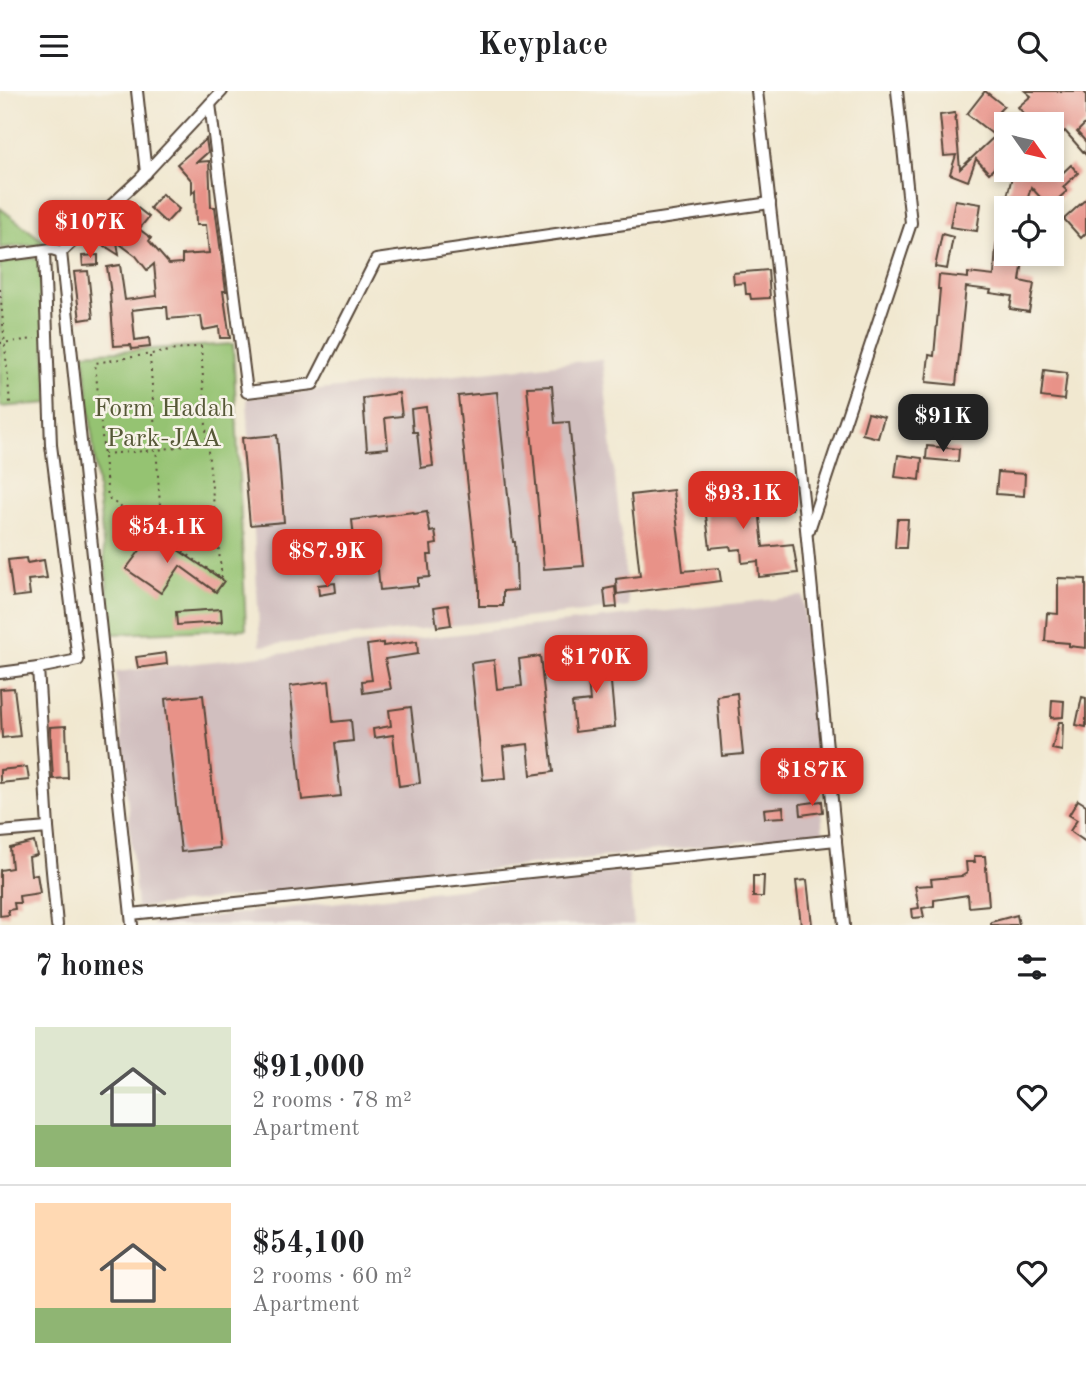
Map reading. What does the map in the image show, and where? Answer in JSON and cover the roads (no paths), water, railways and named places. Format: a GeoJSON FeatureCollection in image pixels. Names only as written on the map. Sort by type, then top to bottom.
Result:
{"type":"FeatureCollection","features":[{"type":"Feature","properties":{"kind":"street"},"geometry":{"type":"LineString","coordinates":[[137,91],[146,173]]}},
{"type":"Feature","properties":{"kind":"street"},"geometry":{"type":"LineString","coordinates":[[61,252],[146,173],[222,91]]}},
{"type":"Feature","properties":{"kind":"street"},"geometry":{"type":"LineString","coordinates":[[757,91],[807,537],[844,925]]}},
{"type":"Feature","properties":{"kind":"street"},"geometry":{"type":"LineString","coordinates":[[807,537],[911,223],[897,91]]}},
{"type":"Feature","properties":{"kind":"street"},"geometry":{"type":"LineString","coordinates":[[210,104],[247,392],[313,384],[376,260],[769,203]]}},
{"type":"Feature","properties":{"kind":"street"},"geometry":{"type":"LineString","coordinates":[[0,256],[52,249],[61,252]]}},
{"type":"Feature","properties":{"kind":"street"},"geometry":{"type":"LineString","coordinates":[[0,673],[78,660],[51,445],[44,252]]}},
{"type":"Feature","properties":{"kind":"street"},"geometry":{"type":"LineString","coordinates":[[61,252],[132,920],[836,840]]}},
{"type":"Feature","properties":{"kind":"street"},"geometry":{"type":"LineString","coordinates":[[38,668],[57,925]]}},
{"type":"Feature","properties":{"kind":"street"},"geometry":{"type":"LineString","coordinates":[[0,832],[48,828]]}},
{"type":"Feature","properties":{"kind":"park label","name":"Form Hadah Park-JAA"},"geometry":{"type":"Point","coordinates":[164,424]}}]}
